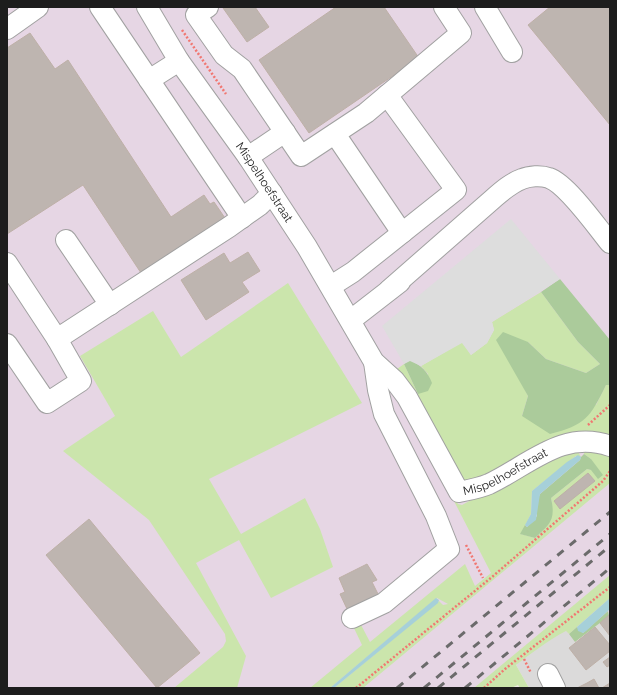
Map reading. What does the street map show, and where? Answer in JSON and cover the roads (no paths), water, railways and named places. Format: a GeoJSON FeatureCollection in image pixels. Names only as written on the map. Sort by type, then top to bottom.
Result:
{"type":"FeatureCollection","features":[{"type":"Feature","properties":{"kind":"street"},"geometry":{"type":"LineString","coordinates":[[7,29],[38,7]]}},
{"type":"Feature","properties":{"kind":"street"},"geometry":{"type":"LineString","coordinates":[[100,7],[242,218]]}},
{"type":"Feature","properties":{"kind":"street","name":"Mispelhoefstraat"},"geometry":{"type":"LineString","coordinates":[[147,7],[179,60],[272,193],[351,320],[374,362],[378,390],[384,414],[436,516],[449,548],[384,603],[352,618]]}},
{"type":"Feature","properties":{"kind":"street"},"geometry":{"type":"LineString","coordinates":[[208,7],[196,15],[224,55],[242,69],[301,156],[366,113],[461,33],[444,7]]}},
{"type":"Feature","properties":{"kind":"street"},"geometry":{"type":"LineString","coordinates":[[485,7],[512,52]]}},
{"type":"Feature","properties":{"kind":"street"},"geometry":{"type":"LineString","coordinates":[[149,80],[179,60]]}},
{"type":"Feature","properties":{"kind":"street"},"geometry":{"type":"LineString","coordinates":[[331,286],[353,272],[456,190],[387,95]]}},
{"type":"Feature","properties":{"kind":"street"},"geometry":{"type":"LineString","coordinates":[[248,157],[285,132]]}},
{"type":"Feature","properties":{"kind":"street"},"geometry":{"type":"LineString","coordinates":[[335,134],[402,232]]}},
{"type":"Feature","properties":{"kind":"street"},"geometry":{"type":"LineString","coordinates":[[351,320],[389,290],[433,260],[527,185],[538,181],[548,181],[560,185],[610,243]]}},
{"type":"Feature","properties":{"kind":"street"},"geometry":{"type":"LineString","coordinates":[[57,339],[242,218],[272,193]]}},
{"type":"Feature","properties":{"kind":"street"},"geometry":{"type":"LineString","coordinates":[[66,240],[110,305]]}},
{"type":"Feature","properties":{"kind":"street"},"geometry":{"type":"LineString","coordinates":[[7,263],[57,339],[81,380],[47,403],[7,344]]}},
{"type":"Feature","properties":{"kind":"street","name":"Mispelhoefstraat"},"geometry":{"type":"LineString","coordinates":[[374,362],[395,380],[408,397],[459,492],[488,485],[568,442],[592,441],[610,446]]}},
{"type":"Feature","properties":{"kind":"water"},"geometry":{"type":"Polygon","coordinates":[[[578,455],[581,457],[580,460],[540,494],[536,520],[527,527],[525,525],[531,514],[532,491],[567,462],[578,455]]]}},
{"type":"Feature","properties":{"kind":"water"},"geometry":{"type":"Polygon","coordinates":[[[436,598],[439,600],[438,603],[334,688],[330,688],[436,598]]]}},
{"type":"Feature","properties":{"kind":"water"},"geometry":{"type":"Polygon","coordinates":[[[610,598],[610,609],[586,631],[583,633],[578,631],[577,627],[610,598]]]}},
{"type":"Feature","properties":{"kind":"railway"},"geometry":{"type":"LineString","coordinates":[[397,688],[610,512]]}},
{"type":"Feature","properties":{"kind":"railway"},"geometry":{"type":"LineString","coordinates":[[424,688],[610,534]]}},
{"type":"Feature","properties":{"kind":"railway"},"geometry":{"type":"LineString","coordinates":[[438,688],[610,546]]}},
{"type":"Feature","properties":{"kind":"railway"},"geometry":{"type":"LineString","coordinates":[[465,688],[610,568]]}}]}
